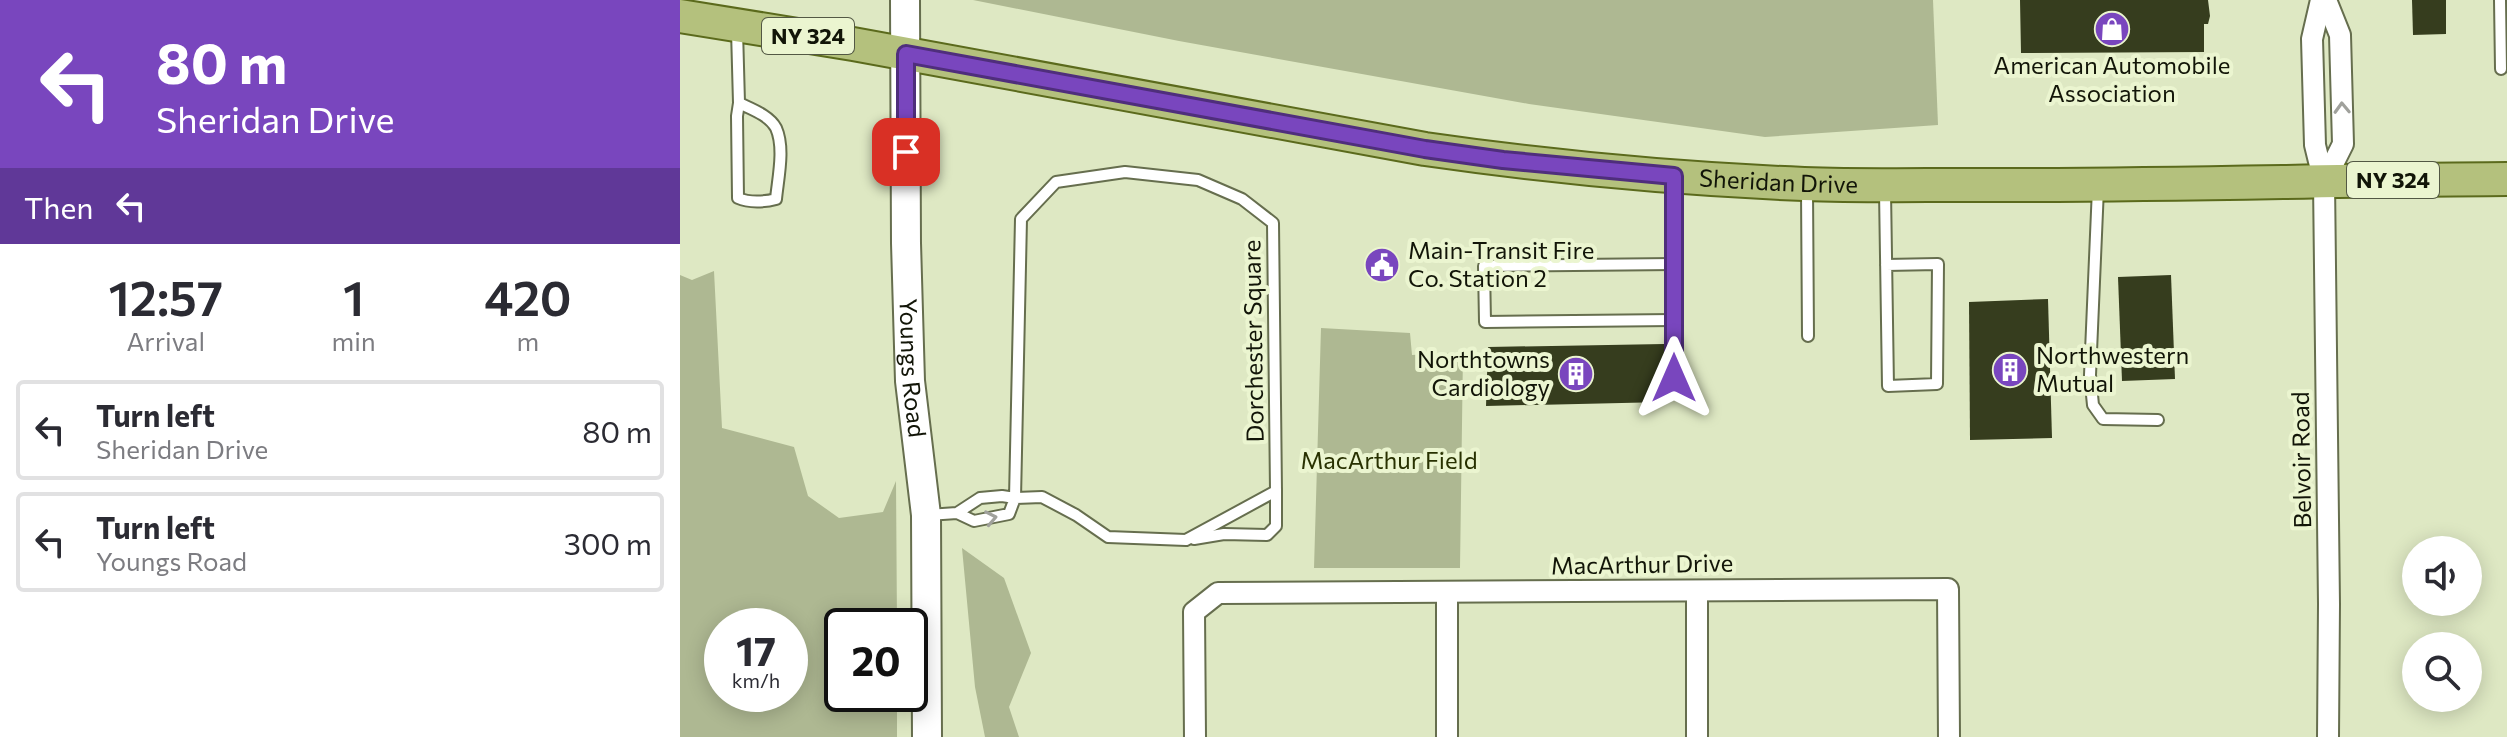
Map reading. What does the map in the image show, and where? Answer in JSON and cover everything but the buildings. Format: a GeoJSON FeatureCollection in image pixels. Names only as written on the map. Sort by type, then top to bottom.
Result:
{"type":"FeatureCollection","features":[{"type":"Feature","properties":{"kind":"main road","name":"Sheridan Drive"},"geometry":{"type":"LineString","coordinates":[[680,16],[1425,149],[1503,160],[1674,176],[1807,184],[2098,186],[2507,179]]}},
{"type":"Feature","properties":{"kind":"street","name":"Youngs Road"},"geometry":{"type":"LineString","coordinates":[[905,0],[910,381],[926,515],[927,737]]}},
{"type":"Feature","properties":{"kind":"street"},"geometry":{"type":"LineString","coordinates":[[2324,0],[2340,35],[2343,144],[2324,182]]}},
{"type":"Feature","properties":{"kind":"street"},"geometry":{"type":"LineString","coordinates":[[2324,0],[2312,39],[2315,145],[2324,182]]}},
{"type":"Feature","properties":{"kind":"street","name":"Belvoir Road"},"geometry":{"type":"LineString","coordinates":[[2324,182],[2328,737]]}},
{"type":"Feature","properties":{"kind":"street","name":"MacArthur Drive"},"geometry":{"type":"LineString","coordinates":[[1195,737],[1194,612],[1218,593],[1948,589],[1949,737]]}},
{"type":"Feature","properties":{"kind":"street"},"geometry":{"type":"LineString","coordinates":[[1697,591],[1697,737]]}},
{"type":"Feature","properties":{"kind":"street"},"geometry":{"type":"LineString","coordinates":[[1447,593],[1447,737]]}},
{"type":"Feature","properties":{"kind":"lane"},"geometry":{"type":"LineString","coordinates":[[2500,0],[2501,69]]}},
{"type":"Feature","properties":{"kind":"lane"},"geometry":{"type":"LineString","coordinates":[[737,24],[738,198],[757,201],[776,199],[780,149],[776,128],[765,116],[739,103]]}},
{"type":"Feature","properties":{"kind":"lane","name":"Dorchester Square"},"geometry":{"type":"LineString","coordinates":[[926,515],[957,513],[974,521],[1009,514],[1015,498],[1021,219],[1056,182],[1125,172],[1198,180],[1242,199],[1273,223],[1276,526],[1267,535],[1224,534],[1186,540],[1108,537],[1042,497],[1015,498],[1002,496],[980,498],[957,513]]}},
{"type":"Feature","properties":{"kind":"lane"},"geometry":{"type":"LineString","coordinates":[[1674,176],[1674,378]]}},
{"type":"Feature","properties":{"kind":"lane"},"geometry":{"type":"LineString","coordinates":[[1807,184],[1808,336]]}},
{"type":"Feature","properties":{"kind":"lane"},"geometry":{"type":"LineString","coordinates":[[1885,185],[1886,265],[1888,386],[1937,384],[1938,264],[1886,265]]}},
{"type":"Feature","properties":{"kind":"lane"},"geometry":{"type":"LineString","coordinates":[[2098,186],[2090,375],[2093,405],[2103,419],[2158,420]]}},
{"type":"Feature","properties":{"kind":"lane"},"geometry":{"type":"LineString","coordinates":[[1674,320],[1485,322],[1484,266],[1675,264]]}},
{"type":"Feature","properties":{"kind":"lane"},"geometry":{"type":"LineString","coordinates":[[1186,540],[1276,491]]}},
{"type":"Feature","properties":{"kind":"green space"},"geometry":{"type":"Polygon","coordinates":[[[973,0],[1933,0],[1938,125],[1765,137],[1529,104],[1179,41],[973,0]]]}},
{"type":"Feature","properties":{"kind":"green space"},"geometry":{"type":"Polygon","coordinates":[[[714,271],[722,428],[794,447],[808,496],[839,518],[883,512],[896,481],[897,608],[824,608],[824,712],[897,712],[897,737],[680,737],[680,275],[692,280],[714,271]]]}},
{"type":"Feature","properties":{"kind":"green space","name":"MacArthur Field"},"geometry":{"type":"Polygon","coordinates":[[[1321,328],[1410,333],[1412,355],[1463,352],[1460,568],[1314,568],[1321,328]]]}},
{"type":"Feature","properties":{"kind":"green space"},"geometry":{"type":"Polygon","coordinates":[[[962,548],[1004,578],[1031,653],[1009,707],[1019,737],[985,737],[975,687],[962,548]]]}},
{"type":"Feature","properties":{"kind":"place","name":"American Automobile Association"},"geometry":{"type":"Point","coordinates":[2112,29]}},
{"type":"Feature","properties":{"kind":"place","name":"Main-Transit Fire Co. Station 2"},"geometry":{"type":"Point","coordinates":[1382,265]}},
{"type":"Feature","properties":{"kind":"place","name":"Northwestern Mutual"},"geometry":{"type":"Point","coordinates":[2010,370]}},
{"type":"Feature","properties":{"kind":"place","name":"Northtowns Cardiology"},"geometry":{"type":"Point","coordinates":[1576,374]}},
{"type":"Feature","properties":{"kind":"route"},"geometry":{"type":"LineString","coordinates":[[906,152],[906,54],[1425,149],[1503,160],[1674,176],[1674,378]]}}]}
